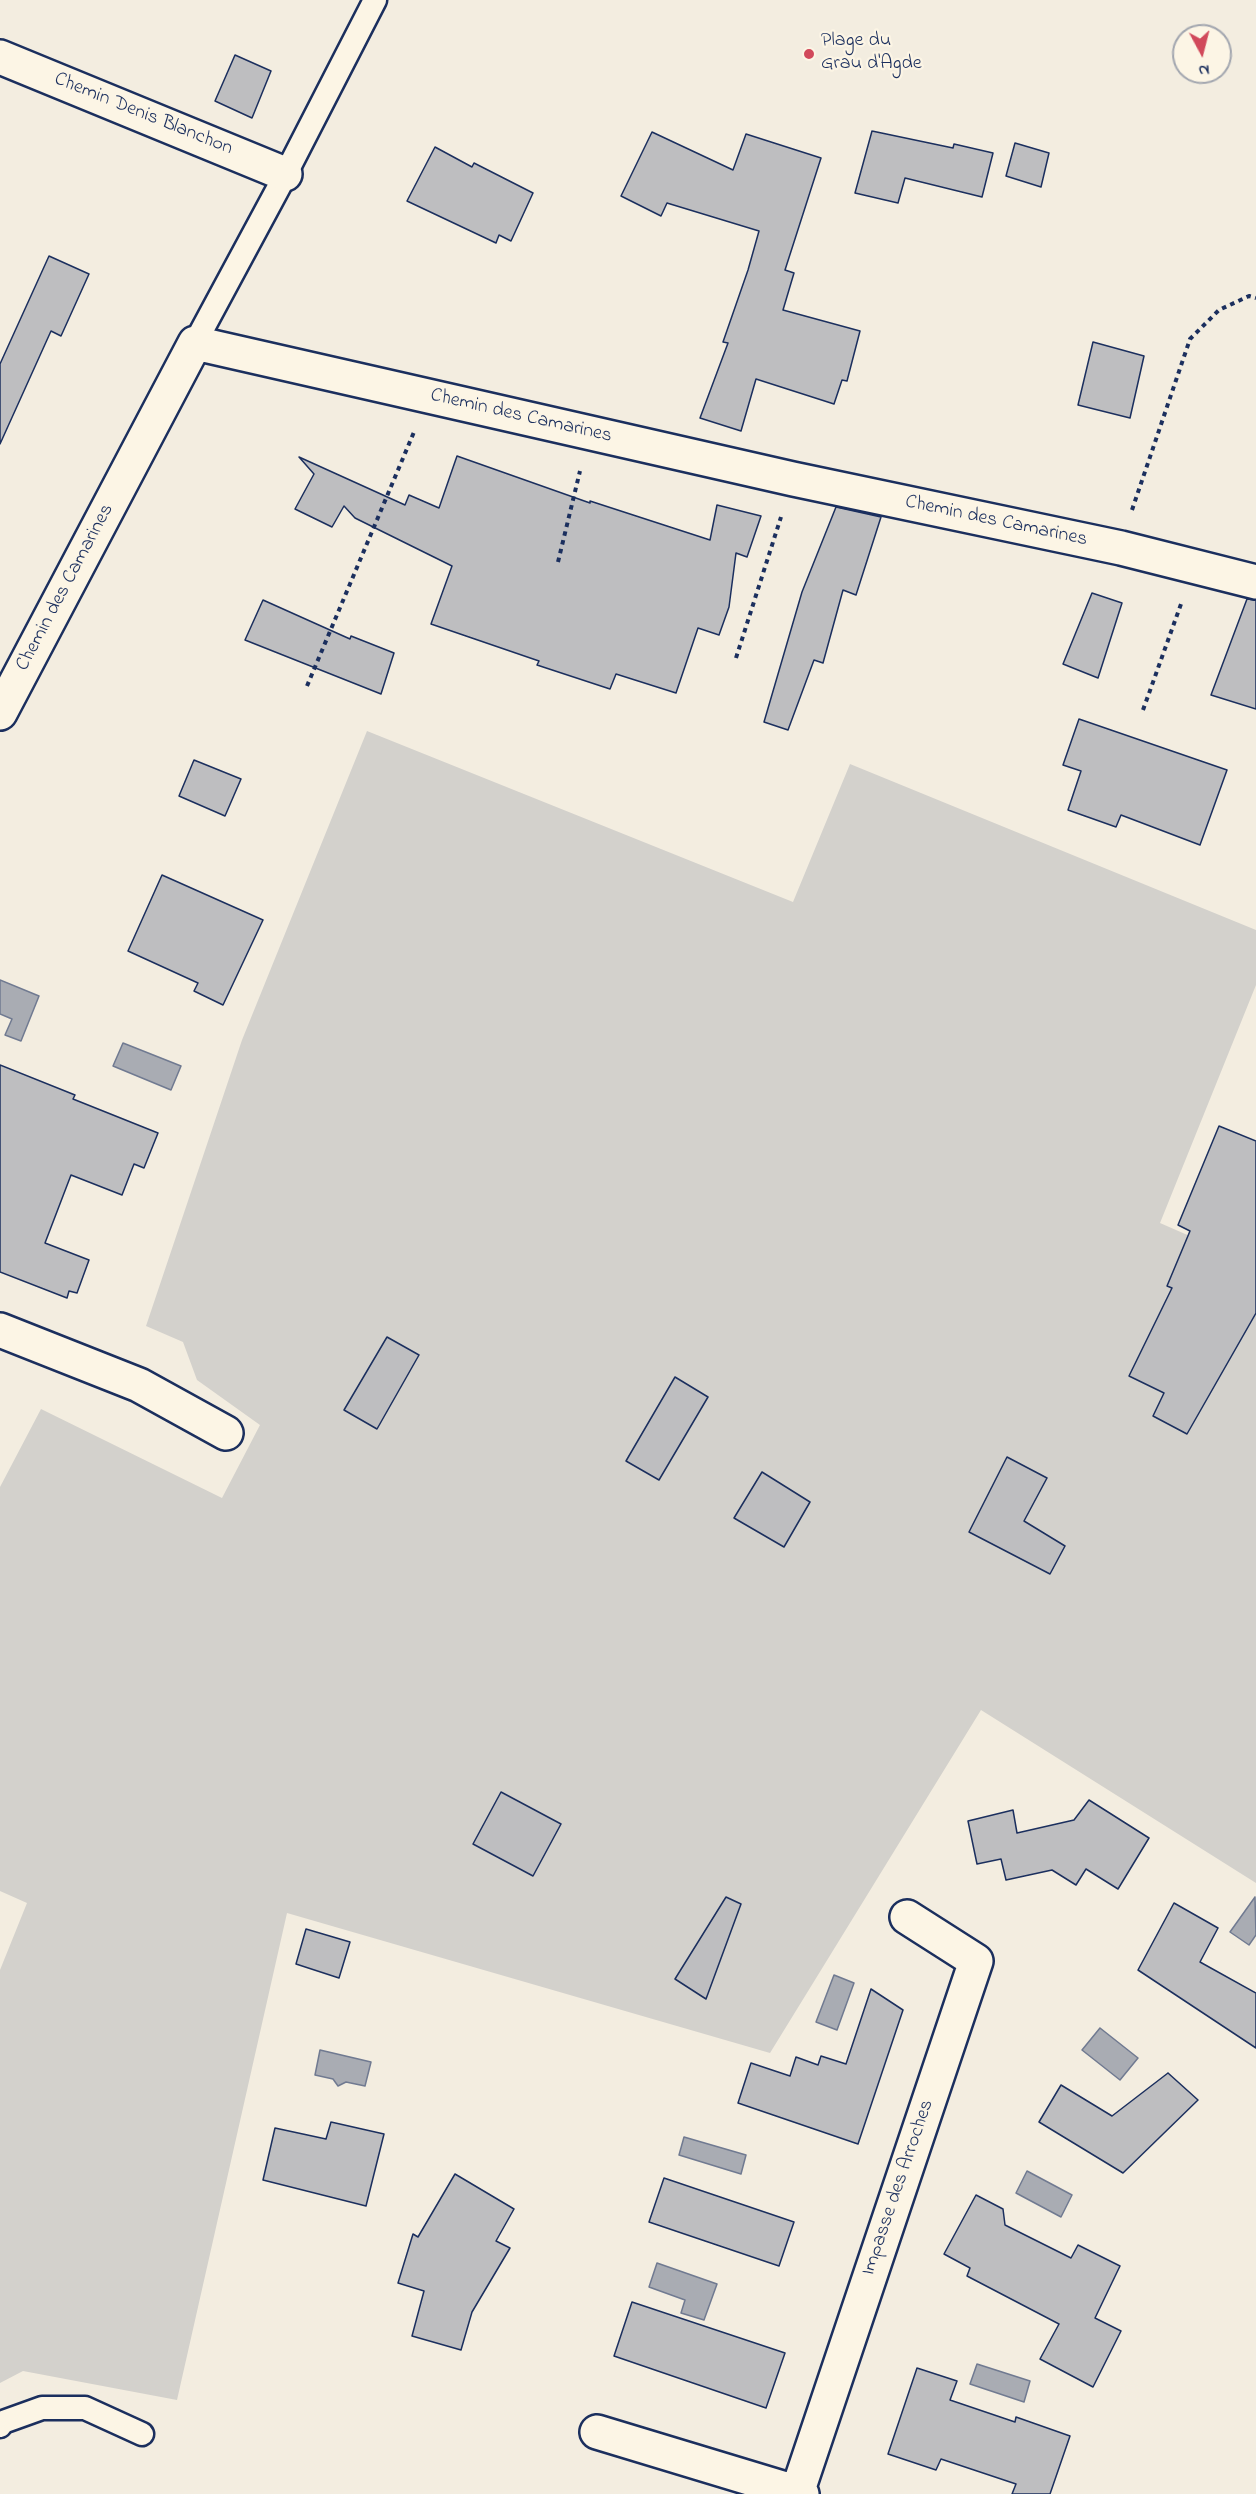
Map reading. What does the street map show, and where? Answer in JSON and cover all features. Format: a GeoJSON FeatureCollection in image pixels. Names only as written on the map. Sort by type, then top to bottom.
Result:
{"type":"FeatureCollection","features":[{"type":"Feature","properties":{"kind":"street","name":"Chemin Denis Blanchon"},"geometry":{"type":"LineString","coordinates":[[0,57],[285,174]]}},
{"type":"Feature","properties":{"kind":"street","name":"Chemin des Camarines"},"geometry":{"type":"LineString","coordinates":[[0,713],[195,343],[793,479],[1121,548],[1256,582]]}},
{"type":"Feature","properties":{"kind":"street"},"geometry":{"type":"LineString","coordinates":[[0,1330],[139,1385],[226,1433]]}},
{"type":"Feature","properties":{"kind":"street","name":"Impasse des Arroches"},"geometry":{"type":"LineString","coordinates":[[799,2493],[976,1961],[907,1917]]}},
{"type":"Feature","properties":{"kind":"street"},"geometry":{"type":"LineString","coordinates":[[597,2432],[799,2493]]}},
{"type":"Feature","properties":{"kind":"lane"},"geometry":{"type":"LineString","coordinates":[[195,343],[375,0]]}},
{"type":"Feature","properties":{"kind":"lane"},"geometry":{"type":"LineString","coordinates":[[0,2426],[3,2422],[42,2408],[85,2408],[142,2434]]}},
{"type":"Feature","properties":{"kind":"path"},"geometry":{"type":"LineString","coordinates":[[1121,548],[1190,339],[1219,310],[1249,296],[1256,298]]}},
{"type":"Feature","properties":{"kind":"path"},"geometry":{"type":"LineString","coordinates":[[307,686],[429,396]]}},
{"type":"Feature","properties":{"kind":"path"},"geometry":{"type":"LineString","coordinates":[[558,562],[591,433]]}},
{"type":"Feature","properties":{"kind":"path"},"geometry":{"type":"LineString","coordinates":[[736,658],[793,479]]}},
{"type":"Feature","properties":{"kind":"path"},"geometry":{"type":"LineString","coordinates":[[1143,710],[1195,566]]}},
{"type":"Feature","properties":{"kind":"shaded area"},"geometry":{"type":"Polygon","coordinates":[[[367,731],[793,902],[850,764],[1256,930],[1256,985],[1160,1223],[1256,1265],[1256,1883],[981,1710],[770,2053],[287,1913],[177,2400],[23,2371],[0,2383],[0,1970],[27,1903],[0,1891],[0,1487],[41,1409],[222,1498],[260,1425],[197,1380],[183,1342],[146,1326],[242,1040],[367,731]]]}},
{"type":"Feature","properties":{"kind":"shaded area"},"geometry":{"type":"Polygon","coordinates":[[[0,980],[39,996],[21,1041],[5,1035],[12,1019],[0,1014],[0,980]]]}},
{"type":"Feature","properties":{"kind":"shaded area"},"geometry":{"type":"Polygon","coordinates":[[[123,1043],[181,1066],[171,1090],[113,1066],[123,1043]]]}},
{"type":"Feature","properties":{"kind":"shaded area"},"geometry":{"type":"Polygon","coordinates":[[[1255,1897],[1256,1935],[1249,1945],[1230,1932],[1255,1897]]]}},
{"type":"Feature","properties":{"kind":"shaded area"},"geometry":{"type":"Polygon","coordinates":[[[834,1975],[854,1983],[837,2030],[816,2022],[834,1975]]]}},
{"type":"Feature","properties":{"kind":"shaded area"},"geometry":{"type":"Polygon","coordinates":[[[1100,2028],[1138,2058],[1120,2080],[1082,2050],[1100,2028]]]}},
{"type":"Feature","properties":{"kind":"shaded area"},"geometry":{"type":"Polygon","coordinates":[[[320,2050],[371,2062],[365,2086],[346,2082],[338,2086],[333,2079],[315,2075],[320,2050]]]}},
{"type":"Feature","properties":{"kind":"shaded area"},"geometry":{"type":"Polygon","coordinates":[[[684,2137],[746,2155],[741,2174],[679,2155],[684,2137]]]}},
{"type":"Feature","properties":{"kind":"shaded area"},"geometry":{"type":"Polygon","coordinates":[[[1027,2171],[1072,2195],[1061,2217],[1016,2193],[1027,2171]]]}},
{"type":"Feature","properties":{"kind":"shaded area"},"geometry":{"type":"Polygon","coordinates":[[[657,2263],[717,2284],[704,2320],[681,2313],[685,2300],[649,2287],[657,2263]]]}},
{"type":"Feature","properties":{"kind":"shaded area"},"geometry":{"type":"Polygon","coordinates":[[[977,2364],[1030,2381],[1024,2402],[970,2384],[977,2364]]]}},
{"type":"Feature","properties":{"kind":"building"},"geometry":{"type":"Polygon","coordinates":[[[235,55],[271,71],[252,118],[215,101],[235,55]]]}},
{"type":"Feature","properties":{"kind":"building"},"geometry":{"type":"Polygon","coordinates":[[[872,131],[953,148],[954,144],[993,153],[982,197],[905,178],[898,203],[855,193],[872,131]]]}},
{"type":"Feature","properties":{"kind":"building"},"geometry":{"type":"Polygon","coordinates":[[[652,132],[733,170],[746,134],[821,158],[785,270],[794,273],[783,310],[860,331],[847,381],[842,380],[834,404],[756,379],[741,431],[700,418],[728,343],[723,342],[759,231],[667,203],[661,216],[621,196],[652,132]]]}},
{"type":"Feature","properties":{"kind":"building"},"geometry":{"type":"Polygon","coordinates":[[[1015,143],[1049,153],[1041,187],[1006,176],[1015,143]]]}},
{"type":"Feature","properties":{"kind":"building"},"geometry":{"type":"Polygon","coordinates":[[[435,147],[472,167],[474,163],[533,193],[511,241],[499,235],[496,243],[407,201],[435,147]]]}},
{"type":"Feature","properties":{"kind":"building"},"geometry":{"type":"Polygon","coordinates":[[[49,256],[89,274],[61,336],[51,331],[0,444],[0,364],[49,256]]]}},
{"type":"Feature","properties":{"kind":"building"},"geometry":{"type":"Polygon","coordinates":[[[1093,342],[1144,356],[1130,418],[1078,405],[1093,342]]]}},
{"type":"Feature","properties":{"kind":"building"},"geometry":{"type":"Polygon","coordinates":[[[457,456],[590,503],[590,501],[710,540],[717,505],[761,516],[747,557],[736,553],[729,607],[719,635],[698,628],[676,693],[616,674],[610,689],[537,665],[539,661],[431,624],[452,566],[355,518],[344,506],[332,527],[295,509],[314,474],[299,457],[405,505],[409,495],[439,508],[457,456]]]}},
{"type":"Feature","properties":{"kind":"building"},"geometry":{"type":"Polygon","coordinates":[[[836,507],[881,517],[856,595],[843,590],[823,663],[814,660],[788,730],[764,722],[802,592],[836,507]]]}},
{"type":"Feature","properties":{"kind":"building"},"geometry":{"type":"Polygon","coordinates":[[[1092,593],[1122,603],[1098,678],[1063,664],[1092,593]]]}},
{"type":"Feature","properties":{"kind":"building"},"geometry":{"type":"Polygon","coordinates":[[[1247,599],[1256,600],[1256,709],[1211,695],[1247,599]]]}},
{"type":"Feature","properties":{"kind":"building"},"geometry":{"type":"Polygon","coordinates":[[[263,600],[350,639],[351,636],[394,653],[381,694],[245,640],[263,600]]]}},
{"type":"Feature","properties":{"kind":"building"},"geometry":{"type":"Polygon","coordinates":[[[1079,719],[1227,770],[1200,845],[1121,815],[1116,827],[1068,810],[1081,771],[1063,765],[1079,719]]]}},
{"type":"Feature","properties":{"kind":"building"},"geometry":{"type":"Polygon","coordinates":[[[194,760],[241,779],[225,816],[179,796],[194,760]]]}},
{"type":"Feature","properties":{"kind":"building"},"geometry":{"type":"Polygon","coordinates":[[[162,875],[263,920],[223,1005],[194,991],[198,983],[128,951],[162,875]]]}},
{"type":"Feature","properties":{"kind":"building"},"geometry":{"type":"Polygon","coordinates":[[[0,1065],[75,1095],[73,1099],[158,1133],[144,1168],[134,1164],[122,1195],[71,1175],[45,1243],[89,1260],[77,1293],[69,1291],[67,1298],[0,1272],[0,1065]]]}},
{"type":"Feature","properties":{"kind":"building"},"geometry":{"type":"Polygon","coordinates":[[[1219,1126],[1256,1141],[1256,1313],[1187,1434],[1153,1416],[1164,1393],[1129,1376],[1172,1288],[1167,1286],[1190,1231],[1178,1225],[1219,1126]]]}},
{"type":"Feature","properties":{"kind":"building"},"geometry":{"type":"Polygon","coordinates":[[[387,1337],[419,1355],[377,1429],[344,1410],[387,1337]]]}},
{"type":"Feature","properties":{"kind":"building"},"geometry":{"type":"Polygon","coordinates":[[[675,1377],[708,1397],[659,1480],[626,1461],[675,1377]]]}},
{"type":"Feature","properties":{"kind":"building"},"geometry":{"type":"Polygon","coordinates":[[[1007,1457],[1047,1478],[1024,1521],[1065,1546],[1050,1574],[969,1532],[1007,1457]]]}},
{"type":"Feature","properties":{"kind":"building"},"geometry":{"type":"Polygon","coordinates":[[[762,1472],[810,1502],[784,1547],[734,1518],[762,1472]]]}},
{"type":"Feature","properties":{"kind":"building"},"geometry":{"type":"Polygon","coordinates":[[[501,1792],[561,1824],[533,1876],[473,1844],[501,1792]]]}},
{"type":"Feature","properties":{"kind":"building"},"geometry":{"type":"Polygon","coordinates":[[[1089,1800],[1149,1838],[1118,1889],[1086,1869],[1076,1885],[1052,1870],[1006,1880],[1001,1859],[977,1864],[968,1821],[1013,1810],[1017,1833],[1074,1820],[1089,1800]]]}},
{"type":"Feature","properties":{"kind":"building"},"geometry":{"type":"Polygon","coordinates":[[[726,1897],[741,1904],[706,1999],[675,1979],[726,1897]]]}},
{"type":"Feature","properties":{"kind":"building"},"geometry":{"type":"Polygon","coordinates":[[[1174,1903],[1218,1928],[1200,1962],[1256,1993],[1256,2048],[1138,1970],[1174,1903]]]}},
{"type":"Feature","properties":{"kind":"building"},"geometry":{"type":"Polygon","coordinates":[[[306,1929],[350,1942],[339,1978],[296,1964],[306,1929]]]}},
{"type":"Feature","properties":{"kind":"building"},"geometry":{"type":"Polygon","coordinates":[[[871,1989],[903,2010],[858,2144],[738,2103],[751,2063],[790,2076],[796,2057],[818,2065],[821,2056],[846,2064],[871,1989]]]}},
{"type":"Feature","properties":{"kind":"building"},"geometry":{"type":"Polygon","coordinates":[[[1168,2073],[1198,2100],[1123,2173],[1039,2122],[1061,2085],[1112,2116],[1168,2073]]]}},
{"type":"Feature","properties":{"kind":"building"},"geometry":{"type":"Polygon","coordinates":[[[331,2122],[384,2134],[366,2206],[263,2180],[275,2128],[326,2139],[331,2122]]]}},
{"type":"Feature","properties":{"kind":"building"},"geometry":{"type":"Polygon","coordinates":[[[455,2174],[514,2209],[496,2241],[510,2248],[472,2312],[461,2350],[412,2336],[424,2291],[398,2283],[413,2234],[418,2237],[455,2174]]]}},
{"type":"Feature","properties":{"kind":"building"},"geometry":{"type":"Polygon","coordinates":[[[664,2178],[794,2222],[779,2266],[649,2222],[664,2178]]]}},
{"type":"Feature","properties":{"kind":"building"},"geometry":{"type":"Polygon","coordinates":[[[976,2195],[1003,2209],[1005,2225],[1071,2258],[1078,2245],[1120,2266],[1095,2318],[1121,2331],[1093,2387],[1040,2359],[1059,2324],[967,2276],[970,2268],[944,2254],[976,2195]]]}},
{"type":"Feature","properties":{"kind":"building"},"geometry":{"type":"Polygon","coordinates":[[[632,2302],[785,2353],[766,2408],[614,2356],[632,2302]]]}},
{"type":"Feature","properties":{"kind":"building"},"geometry":{"type":"Polygon","coordinates":[[[917,2368],[957,2381],[950,2400],[1015,2422],[1016,2417],[1070,2436],[1050,2494],[1012,2494],[1016,2484],[941,2459],[936,2470],[888,2454],[917,2368]]]}},
{"type":"Feature","properties":{"kind":"place","name":"Plage du Grau d'Agde"},"geometry":{"type":"Point","coordinates":[809,54]}}]}
